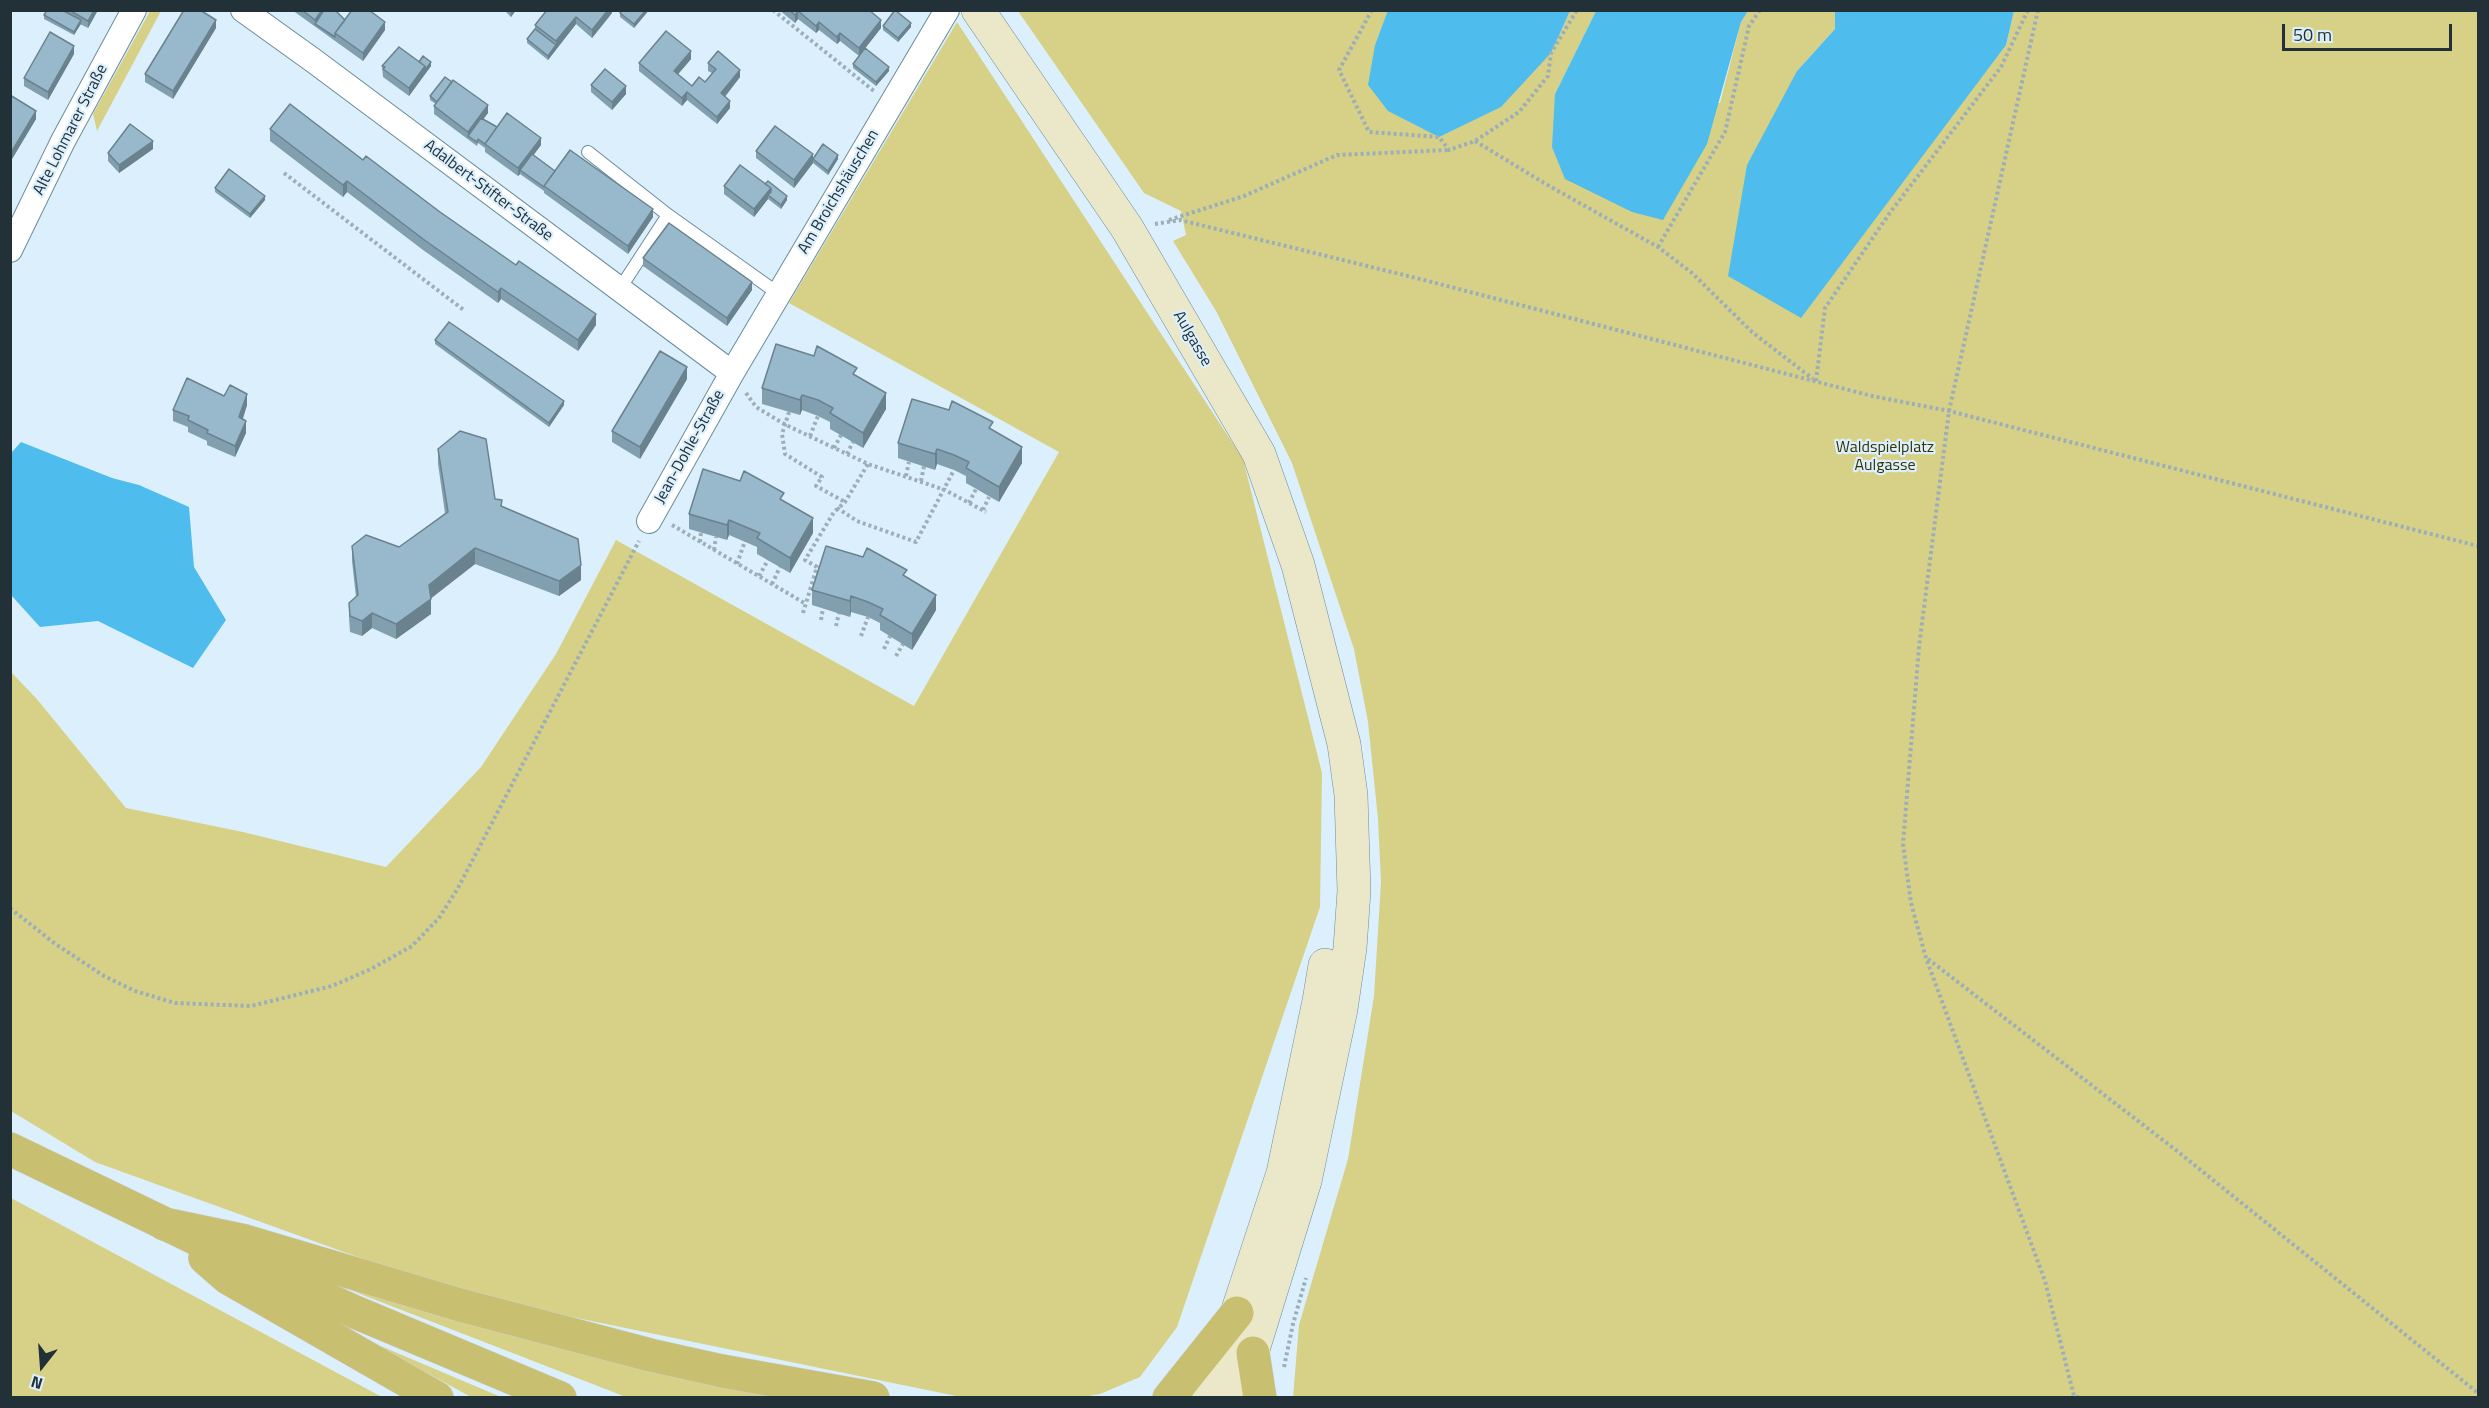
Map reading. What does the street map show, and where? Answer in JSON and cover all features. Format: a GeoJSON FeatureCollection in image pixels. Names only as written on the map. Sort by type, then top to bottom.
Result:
{"type":"FeatureCollection","features":[{"type":"Feature","properties":{"kind":"highway"},"geometry":{"type":"LineString","coordinates":[[10,1149],[164,1224],[355,1312],[560,1398]]}},
{"type":"Feature","properties":{"kind":"highway"},"geometry":{"type":"LineString","coordinates":[[164,1224],[228,1278],[437,1398]]}},
{"type":"Feature","properties":{"kind":"highway"},"geometry":{"type":"LineString","coordinates":[[164,1224],[245,1241],[460,1305],[650,1355],[722,1371],[873,1398]]}},
{"type":"Feature","properties":{"kind":"highway"},"geometry":{"type":"LineString","coordinates":[[1169,1398],[1237,1313]]}},
{"type":"Feature","properties":{"kind":"highway"},"geometry":{"type":"LineString","coordinates":[[1253,1353],[1260,1398]]}},
{"type":"Feature","properties":{"kind":"main road","name":"Aulgasse"},"geometry":{"type":"LineString","coordinates":[[978,10],[1127,228],[1259,454],[1298,565],[1333,703]]}},
{"type":"Feature","properties":{"kind":"main road"},"geometry":{"type":"LineString","coordinates":[[1209,1398],[1282,1173],[1320,1001],[1335,891],[1336,809],[1333,703]]}},
{"type":"Feature","properties":{"kind":"main road"},"geometry":{"type":"LineString","coordinates":[[1238,1398],[1305,1181],[1341,1009],[1350,948],[1354,891],[1351,795],[1344,744],[1333,703]]}},
{"type":"Feature","properties":{"kind":"street","name":"Alte Lohmarer Straße"},"geometry":{"type":"LineString","coordinates":[[11,246],[63,141],[134,10]]}},
{"type":"Feature","properties":{"kind":"street","name":"Adalbert-Stifter-Straße"},"geometry":{"type":"LineString","coordinates":[[243,10],[732,373]]}},
{"type":"Feature","properties":{"kind":"street","name":"Am Broichshäuschen"},"geometry":{"type":"LineString","coordinates":[[732,373],[947,10]]}},
{"type":"Feature","properties":{"kind":"street","name":"Jean-Dohle-Straße"},"geometry":{"type":"LineString","coordinates":[[652,515],[732,373]]}},
{"type":"Feature","properties":{"kind":"lane"},"geometry":{"type":"LineString","coordinates":[[588,152],[668,215],[779,294]]}},
{"type":"Feature","properties":{"kind":"lane"},"geometry":{"type":"LineString","coordinates":[[619,290],[668,215]]}},
{"type":"Feature","properties":{"kind":"path"},"geometry":{"type":"LineString","coordinates":[[773,10],[891,104]]}},
{"type":"Feature","properties":{"kind":"path"},"geometry":{"type":"LineString","coordinates":[[1372,10],[1339,70],[1369,132],[1439,137],[1449,150]]}},
{"type":"Feature","properties":{"kind":"path"},"geometry":{"type":"LineString","coordinates":[[1154,224],[1244,196],[1337,155],[1449,150],[1475,141],[1519,112],[1548,76],[1551,53],[1577,10]]}},
{"type":"Feature","properties":{"kind":"path"},"geometry":{"type":"LineString","coordinates":[[1658,247],[1725,132],[1749,26],[1760,10]]}},
{"type":"Feature","properties":{"kind":"path"},"geometry":{"type":"LineString","coordinates":[[1816,381],[1825,308],[1889,214],[2001,67],[2028,10]]}},
{"type":"Feature","properties":{"kind":"path"},"geometry":{"type":"LineString","coordinates":[[2038,10],[1949,411],[1918,647],[1904,844],[1911,903],[1926,958],[2045,1281],[2074,1396],[2080,1398]]}},
{"type":"Feature","properties":{"kind":"path"},"geometry":{"type":"LineString","coordinates":[[1475,141],[1658,247],[1692,273],[1752,332],[1816,381]]}},
{"type":"Feature","properties":{"kind":"path"},"geometry":{"type":"LineString","coordinates":[[284,173],[465,311]]}},
{"type":"Feature","properties":{"kind":"path"},"geometry":{"type":"LineString","coordinates":[[1154,224],[1180,220],[1416,278],[1892,401],[1949,411],[2478,546]]}},
{"type":"Feature","properties":{"kind":"path"},"geometry":{"type":"LineString","coordinates":[[1154,224],[1160,234]]}},
{"type":"Feature","properties":{"kind":"path"},"geometry":{"type":"LineString","coordinates":[[732,373],[756,407],[786,425],[868,464],[945,490],[984,511],[989,497]]}},
{"type":"Feature","properties":{"kind":"path"},"geometry":{"type":"LineString","coordinates":[[771,416],[773,407]]}},
{"type":"Feature","properties":{"kind":"path"},"geometry":{"type":"LineString","coordinates":[[789,412],[782,434],[785,454],[822,477],[816,486],[844,502]]}},
{"type":"Feature","properties":{"kind":"path"},"geometry":{"type":"LineString","coordinates":[[810,436],[818,416]]}},
{"type":"Feature","properties":{"kind":"path"},"geometry":{"type":"LineString","coordinates":[[834,448],[841,435]]}},
{"type":"Feature","properties":{"kind":"path"},"geometry":{"type":"LineString","coordinates":[[847,453],[853,442]]}},
{"type":"Feature","properties":{"kind":"path"},"geometry":{"type":"LineString","coordinates":[[906,476],[909,462]]}},
{"type":"Feature","properties":{"kind":"path"},"geometry":{"type":"LineString","coordinates":[[803,613],[817,567],[805,560],[868,464]]}},
{"type":"Feature","properties":{"kind":"path"},"geometry":{"type":"LineString","coordinates":[[921,481],[924,466]]}},
{"type":"Feature","properties":{"kind":"path"},"geometry":{"type":"LineString","coordinates":[[837,508],[857,521],[916,542],[954,470]]}},
{"type":"Feature","properties":{"kind":"path"},"geometry":{"type":"LineString","coordinates":[[969,503],[976,489]]}},
{"type":"Feature","properties":{"kind":"path"},"geometry":{"type":"LineString","coordinates":[[10,908],[54,943],[104,976],[135,992],[175,1003],[251,1006],[332,986],[371,969],[412,946],[439,918],[458,888],[652,515],[806,604]]}},
{"type":"Feature","properties":{"kind":"path"},"geometry":{"type":"LineString","coordinates":[[700,532],[700,542]]}},
{"type":"Feature","properties":{"kind":"path"},"geometry":{"type":"LineString","coordinates":[[714,550],[716,537]]}},
{"type":"Feature","properties":{"kind":"path"},"geometry":{"type":"LineString","coordinates":[[737,564],[746,541]]}},
{"type":"Feature","properties":{"kind":"path"},"geometry":{"type":"LineString","coordinates":[[759,576],[768,560]]}},
{"type":"Feature","properties":{"kind":"path"},"geometry":{"type":"LineString","coordinates":[[772,584],[780,567]]}},
{"type":"Feature","properties":{"kind":"path"},"geometry":{"type":"LineString","coordinates":[[821,620],[823,609]]}},
{"type":"Feature","properties":{"kind":"path"},"geometry":{"type":"LineString","coordinates":[[836,626],[839,613]]}},
{"type":"Feature","properties":{"kind":"path"},"geometry":{"type":"LineString","coordinates":[[861,636],[868,617]]}},
{"type":"Feature","properties":{"kind":"path"},"geometry":{"type":"LineString","coordinates":[[884,649],[890,636]]}},
{"type":"Feature","properties":{"kind":"path"},"geometry":{"type":"LineString","coordinates":[[896,656],[903,644]]}},
{"type":"Feature","properties":{"kind":"path"},"geometry":{"type":"LineString","coordinates":[[1926,958],[2177,1152],[2478,1393]]}},
{"type":"Feature","properties":{"kind":"path"},"geometry":{"type":"LineString","coordinates":[[1284,1370],[1293,1324],[1309,1270]]}},
{"type":"Feature","properties":{"kind":"green space"},"geometry":{"type":"Polygon","coordinates":[[[150,11],[161,11],[97,131],[93,114],[150,11]]]}},
{"type":"Feature","properties":{"kind":"green space","name":"Waldspielplatz Aulgasse"},"geometry":{"type":"Polygon","coordinates":[[[1018,11],[1388,11],[1375,45],[1551,53],[1570,11],[1596,11],[1555,94],[1720,103],[1741,22],[1748,11],[1835,11],[1835,29],[1797,71],[2006,45],[2014,11],[2478,11],[2478,1397],[1293,1397],[1299,1325],[1348,1159],[1374,996],[1381,882],[1378,819],[1368,722],[1354,649],[1292,463],[1216,311],[1173,241],[1186,235],[1181,211],[1144,193],[1018,11]]]}},
{"type":"Feature","properties":{"kind":"green space"},"geometry":{"type":"Polygon","coordinates":[[[957,22],[1243,459],[1322,773],[1320,907],[1177,1327],[1140,1377],[1100,1394],[1083,1397],[961,1397],[460,1294],[95,1162],[11,1111],[11,672],[36,698],[126,808],[243,832],[386,867],[481,767],[556,654],[616,540],[914,706],[1059,452],[789,303],[957,22]]]}},
{"type":"Feature","properties":{"kind":"green space"},"geometry":{"type":"Polygon","coordinates":[[[11,1198],[382,1397],[11,1397],[11,1198]]]}},
{"type":"Feature","properties":{"kind":"green space"},"geometry":{"type":"Polygon","coordinates":[[[350,1290],[781,1397],[626,1397],[350,1290]]]}},
{"type":"Feature","properties":{"kind":"green space"},"geometry":{"type":"Polygon","coordinates":[[[369,1341],[501,1397],[471,1397],[369,1341]]]}},
{"type":"Feature","properties":{"kind":"water"},"geometry":{"type":"Polygon","coordinates":[[[1388,10],[1570,11],[1551,53],[1501,107],[1439,137],[1388,111],[1368,85],[1375,45],[1388,10]]]}},
{"type":"Feature","properties":{"kind":"water"},"geometry":{"type":"Polygon","coordinates":[[[1596,11],[1748,11],[1741,22],[1707,144],[1663,220],[1632,212],[1565,179],[1552,147],[1555,94],[1596,11]]]}},
{"type":"Feature","properties":{"kind":"water"},"geometry":{"type":"Polygon","coordinates":[[[1835,11],[2014,11],[2006,45],[1801,318],[1728,276],[1747,165],[1797,71],[1835,29],[1835,11]]]}},
{"type":"Feature","properties":{"kind":"water"},"geometry":{"type":"Polygon","coordinates":[[[21,442],[112,478],[139,485],[189,507],[194,567],[226,620],[193,668],[98,621],[40,627],[11,595],[11,453],[21,442]]]}},
{"type":"Feature","properties":{"kind":"building"},"geometry":{"type":"Polygon","coordinates":[[[47,10],[62,10],[81,20],[74,32],[44,15],[47,10]]]}},
{"type":"Feature","properties":{"kind":"building"},"geometry":{"type":"Polygon","coordinates":[[[69,10],[94,10],[88,21],[69,10]]]}},
{"type":"Feature","properties":{"kind":"building"},"geometry":{"type":"Polygon","coordinates":[[[184,10],[200,10],[216,20],[173,91],[145,74],[184,10]]]}},
{"type":"Feature","properties":{"kind":"building"},"geometry":{"type":"Polygon","coordinates":[[[302,10],[322,10],[315,20],[302,10]]]}},
{"type":"Feature","properties":{"kind":"building"},"geometry":{"type":"Polygon","coordinates":[[[324,10],[335,10],[345,20],[335,33],[335,37],[315,24],[324,10]]]}},
{"type":"Feature","properties":{"kind":"building"},"geometry":{"type":"Polygon","coordinates":[[[352,10],[369,10],[385,22],[363,53],[335,33],[352,10]]]}},
{"type":"Feature","properties":{"kind":"building"},"geometry":{"type":"Polygon","coordinates":[[[547,10],[608,10],[592,30],[576,17],[556,41],[535,25],[547,10]]]}},
{"type":"Feature","properties":{"kind":"building"},"geometry":{"type":"Polygon","coordinates":[[[622,10],[646,10],[634,24],[620,13],[622,10]]]}},
{"type":"Feature","properties":{"kind":"building"},"geometry":{"type":"Polygon","coordinates":[[[789,10],[869,10],[881,20],[859,48],[840,33],[837,37],[819,22],[816,26],[798,11],[795,15],[789,10]]]}},
{"type":"Feature","properties":{"kind":"building"},"geometry":{"type":"Polygon","coordinates":[[[895,10],[911,23],[898,38],[883,26],[895,10]]]}},
{"type":"Feature","properties":{"kind":"building"},"geometry":{"type":"Polygon","coordinates":[[[535,29],[556,45],[548,56],[527,39],[535,29]]]}},
{"type":"Feature","properties":{"kind":"building"},"geometry":{"type":"Polygon","coordinates":[[[666,31],[691,51],[674,71],[692,86],[699,77],[705,82],[716,69],[708,63],[718,51],[740,70],[721,93],[730,101],[717,117],[687,92],[682,98],[639,63],[666,31]]]}},
{"type":"Feature","properties":{"kind":"building"},"geometry":{"type":"Polygon","coordinates":[[[50,32],[74,46],[48,92],[24,78],[50,32]]]}},
{"type":"Feature","properties":{"kind":"building"},"geometry":{"type":"Polygon","coordinates":[[[399,47],[425,66],[409,88],[382,66],[399,47]]]}},
{"type":"Feature","properties":{"kind":"building"},"geometry":{"type":"Polygon","coordinates":[[[865,48],[889,67],[876,82],[853,64],[865,48]]]}},
{"type":"Feature","properties":{"kind":"building"},"geometry":{"type":"Polygon","coordinates":[[[423,56],[431,62],[425,70],[425,66],[419,62],[423,56]]]}},
{"type":"Feature","properties":{"kind":"building"},"geometry":{"type":"Polygon","coordinates":[[[605,69],[626,86],[612,102],[591,85],[605,69]]]}},
{"type":"Feature","properties":{"kind":"building"},"geometry":{"type":"Polygon","coordinates":[[[445,77],[452,82],[437,102],[430,96],[445,77]]]}},
{"type":"Feature","properties":{"kind":"building"},"geometry":{"type":"Polygon","coordinates":[[[453,80],[488,105],[468,132],[434,106],[453,80]]]}},
{"type":"Feature","properties":{"kind":"building"},"geometry":{"type":"Polygon","coordinates":[[[10,95],[36,111],[12,151],[10,150],[10,95]]]}},
{"type":"Feature","properties":{"kind":"building"},"geometry":{"type":"Polygon","coordinates":[[[290,104],[363,160],[366,156],[440,212],[516,265],[519,261],[596,314],[578,340],[501,288],[498,292],[347,181],[343,185],[270,129],[290,104]]]}},
{"type":"Feature","properties":{"kind":"building"},"geometry":{"type":"Polygon","coordinates":[[[507,113],[541,138],[518,168],[485,144],[507,113]]]}},
{"type":"Feature","properties":{"kind":"building"},"geometry":{"type":"Polygon","coordinates":[[[481,118],[497,127],[485,144],[468,136],[481,118]]]}},
{"type":"Feature","properties":{"kind":"building"},"geometry":{"type":"Polygon","coordinates":[[[130,124],[153,141],[119,165],[108,153],[130,124]]]}},
{"type":"Feature","properties":{"kind":"building"},"geometry":{"type":"Polygon","coordinates":[[[775,126],[813,154],[794,180],[756,151],[775,126]]]}},
{"type":"Feature","properties":{"kind":"building"},"geometry":{"type":"Polygon","coordinates":[[[823,144],[838,155],[828,171],[813,159],[823,144]]]}},
{"type":"Feature","properties":{"kind":"building"},"geometry":{"type":"Polygon","coordinates":[[[570,150],[653,209],[628,246],[544,186],[570,150]]]}},
{"type":"Feature","properties":{"kind":"building"},"geometry":{"type":"Polygon","coordinates":[[[532,154],[555,171],[544,187],[520,170],[532,154]]]}},
{"type":"Feature","properties":{"kind":"building"},"geometry":{"type":"Polygon","coordinates":[[[740,165],[771,188],[754,209],[724,186],[740,165]]]}},
{"type":"Feature","properties":{"kind":"building"},"geometry":{"type":"Polygon","coordinates":[[[229,169],[265,196],[250,214],[215,188],[229,169]]]}},
{"type":"Feature","properties":{"kind":"building"},"geometry":{"type":"Polygon","coordinates":[[[768,181],[787,196],[781,205],[768,195],[771,188],[765,184],[768,181]]]}},
{"type":"Feature","properties":{"kind":"building"},"geometry":{"type":"Polygon","coordinates":[[[669,223],[752,282],[727,318],[643,258],[669,223]]]}},
{"type":"Feature","properties":{"kind":"building"},"geometry":{"type":"Polygon","coordinates":[[[449,322],[564,401],[549,423],[435,340],[449,322]]]}},
{"type":"Feature","properties":{"kind":"building"},"geometry":{"type":"Polygon","coordinates":[[[776,344],[814,356],[817,346],[857,368],[853,374],[886,393],[863,433],[830,413],[833,408],[818,400],[802,395],[800,400],[762,388],[776,344]]]}},
{"type":"Feature","properties":{"kind":"building"},"geometry":{"type":"Polygon","coordinates":[[[660,351],[687,367],[640,447],[612,431],[660,351]]]}},
{"type":"Feature","properties":{"kind":"building"},"geometry":{"type":"Polygon","coordinates":[[[187,378],[224,396],[230,385],[247,394],[239,417],[246,421],[235,446],[207,433],[208,430],[188,420],[189,416],[173,410],[187,378]]]}},
{"type":"Feature","properties":{"kind":"building"},"geometry":{"type":"Polygon","coordinates":[[[912,399],[949,410],[952,401],[993,422],[989,428],[1022,447],[999,487],[966,468],[969,462],[954,455],[937,449],[935,454],[898,443],[912,399]]]}},
{"type":"Feature","properties":{"kind":"building"},"geometry":{"type":"Polygon","coordinates":[[[460,431],[486,439],[495,499],[502,500],[501,506],[578,539],[581,565],[559,581],[475,548],[429,585],[431,599],[396,624],[372,613],[362,621],[350,616],[349,603],[358,595],[352,546],[366,535],[399,547],[448,512],[438,449],[460,431]]]}},
{"type":"Feature","properties":{"kind":"building"},"geometry":{"type":"Polygon","coordinates":[[[703,469],[740,481],[744,471],[784,493],[780,499],[813,518],[790,558],[757,538],[760,533],[729,520],[727,525],[689,514],[703,469]]]}},
{"type":"Feature","properties":{"kind":"building"},"geometry":{"type":"Polygon","coordinates":[[[826,546],[863,557],[867,548],[907,570],[903,575],[936,595],[912,634],[880,615],[883,609],[868,602],[851,596],[850,601],[812,590],[826,546]]]}}]}
